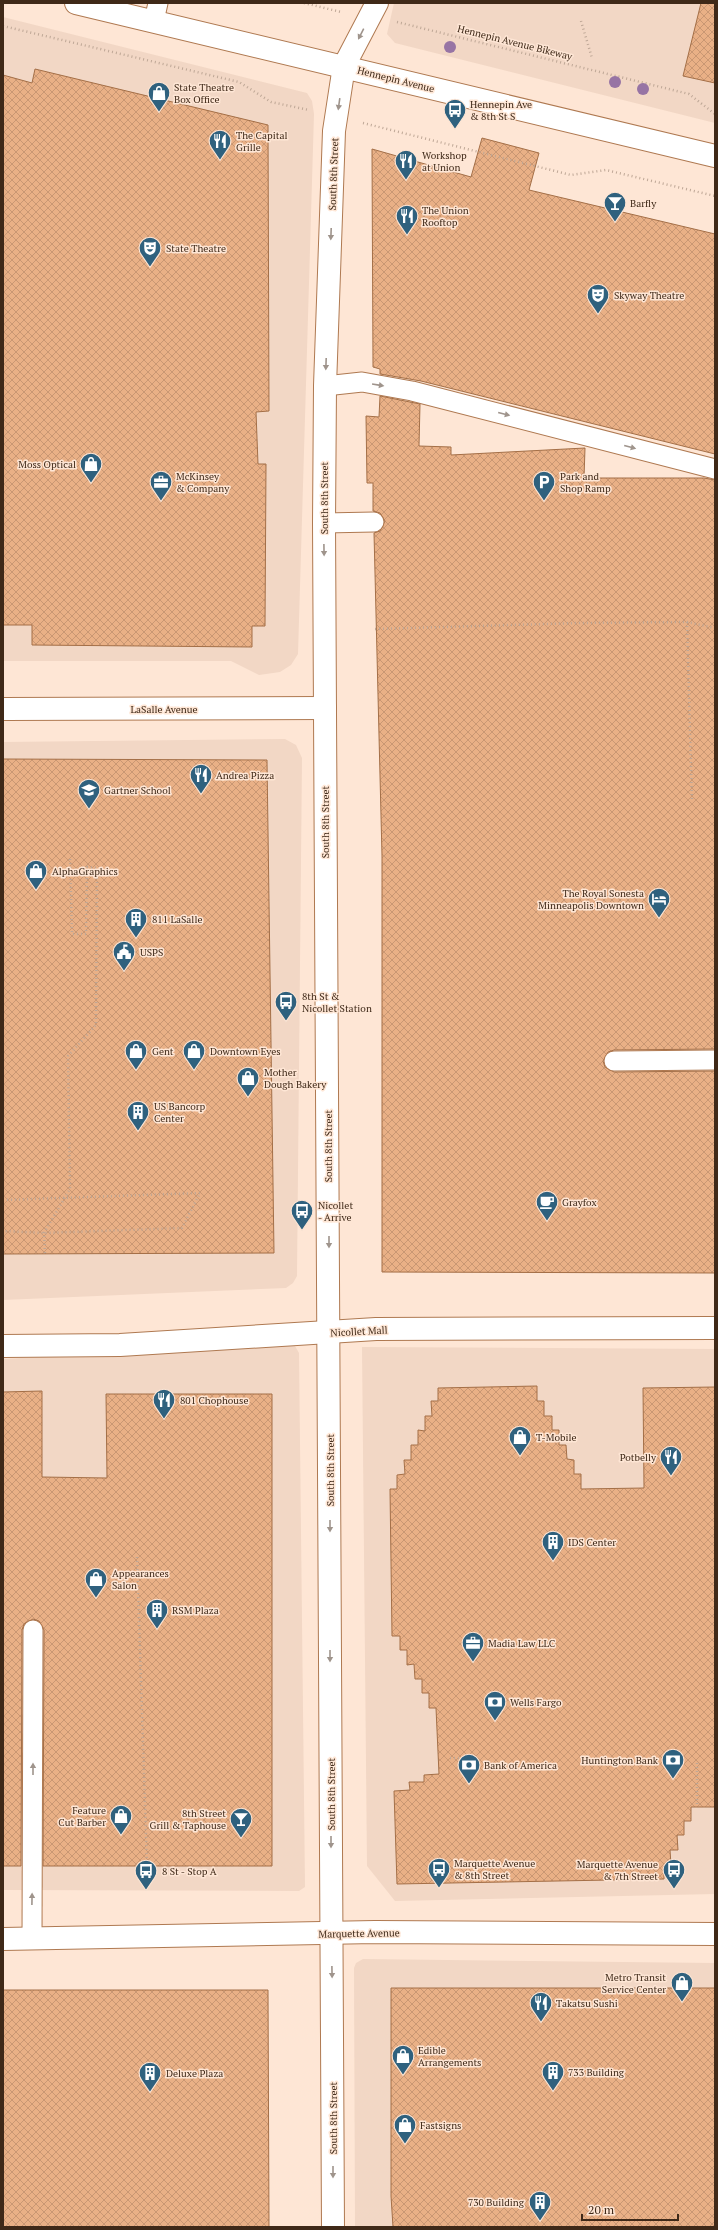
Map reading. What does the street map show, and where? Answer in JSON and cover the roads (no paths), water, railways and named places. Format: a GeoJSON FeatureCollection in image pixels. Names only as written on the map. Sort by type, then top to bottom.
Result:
{"type":"FeatureCollection","features":[{"type":"Feature","properties":{"kind":"main road","name":"Hennepin Avenue"},"geometry":{"type":"LineString","coordinates":[[76,3],[156,12],[344,66],[715,156]]}},
{"type":"Feature","properties":{"kind":"main road","name":"South 8th Street"},"geometry":{"type":"LineString","coordinates":[[333,2227],[324,523],[325,386],[334,131],[344,66],[373,10]]}},
{"type":"Feature","properties":{"kind":"main road","name":"LaSalle Avenue"},"geometry":{"type":"LineString","coordinates":[[3,709],[325,708]]}},
{"type":"Feature","properties":{"kind":"main road","name":"Nicollet Mall"},"geometry":{"type":"LineString","coordinates":[[3,1346],[120,1345],[376,1329],[715,1328]]}},
{"type":"Feature","properties":{"kind":"main road","name":"Marquette Avenue"},"geometry":{"type":"LineString","coordinates":[[3,1939],[331,1933],[715,1934]]}},
{"type":"Feature","properties":{"kind":"lane"},"geometry":{"type":"LineString","coordinates":[[325,386],[362,382],[412,391],[715,469]]}},
{"type":"Feature","properties":{"kind":"lane"},"geometry":{"type":"LineString","coordinates":[[324,523],[374,522]]}},
{"type":"Feature","properties":{"kind":"lane"},"geometry":{"type":"LineString","coordinates":[[614,1061],[715,1060]]}},
{"type":"Feature","properties":{"kind":"lane"},"geometry":{"type":"LineString","coordinates":[[32,1938],[33,1630]]}},
{"type":"Feature","properties":{"kind":"place","name":"State Theatre Box Office"},"geometry":{"type":"Point","coordinates":[159,112]}},
{"type":"Feature","properties":{"kind":"place","name":"Hennepin Ave & 8th St S"},"geometry":{"type":"Point","coordinates":[455,130]}},
{"type":"Feature","properties":{"kind":"place","name":"The Capital Grille"},"geometry":{"type":"Point","coordinates":[220,160]}},
{"type":"Feature","properties":{"kind":"place","name":"Workshop at Union"},"geometry":{"type":"Point","coordinates":[406,180]}},
{"type":"Feature","properties":{"kind":"place","name":"Barfly"},"geometry":{"type":"Point","coordinates":[615,222]}},
{"type":"Feature","properties":{"kind":"place","name":"The Union Rooftop"},"geometry":{"type":"Point","coordinates":[407,236]}},
{"type":"Feature","properties":{"kind":"place","name":"State Theatre"},"geometry":{"type":"Point","coordinates":[150,268]}},
{"type":"Feature","properties":{"kind":"place","name":"Skyway Theatre"},"geometry":{"type":"Point","coordinates":[598,314]}},
{"type":"Feature","properties":{"kind":"place","name":"Moss Optical"},"geometry":{"type":"Point","coordinates":[91,484]}},
{"type":"Feature","properties":{"kind":"place","name":"McKinsey & Company"},"geometry":{"type":"Point","coordinates":[161,502]}},
{"type":"Feature","properties":{"kind":"place","name":"Park and Shop Ramp"},"geometry":{"type":"Point","coordinates":[544,502]}},
{"type":"Feature","properties":{"kind":"place","name":"Andrea Pizza"},"geometry":{"type":"Point","coordinates":[201,794]}},
{"type":"Feature","properties":{"kind":"place","name":"Gartner School"},"geometry":{"type":"Point","coordinates":[89,810]}},
{"type":"Feature","properties":{"kind":"place","name":"AlphaGraphics"},"geometry":{"type":"Point","coordinates":[36,890]}},
{"type":"Feature","properties":{"kind":"place","name":"The Royal Sonesta Minneapolis Downtown"},"geometry":{"type":"Point","coordinates":[659,918]}},
{"type":"Feature","properties":{"kind":"place","name":"811 LaSalle"},"geometry":{"type":"Point","coordinates":[136,938]}},
{"type":"Feature","properties":{"kind":"place","name":"USPS"},"geometry":{"type":"Point","coordinates":[124,972]}},
{"type":"Feature","properties":{"kind":"place","name":"8th St & Nicollet Station"},"geometry":{"type":"Point","coordinates":[286,1022]}},
{"type":"Feature","properties":{"kind":"place","name":"Gent"},"geometry":{"type":"Point","coordinates":[136,1070]}},
{"type":"Feature","properties":{"kind":"place","name":"Downtown Eyes"},"geometry":{"type":"Point","coordinates":[194,1070]}},
{"type":"Feature","properties":{"kind":"place","name":"Mother Dough Bakery"},"geometry":{"type":"Point","coordinates":[248,1098]}},
{"type":"Feature","properties":{"kind":"place","name":"US Bancorp Center"},"geometry":{"type":"Point","coordinates":[138,1132]}},
{"type":"Feature","properties":{"kind":"place","name":"Grayfox"},"geometry":{"type":"Point","coordinates":[547,1222]}},
{"type":"Feature","properties":{"kind":"place","name":"Nicollet - Arrive"},"geometry":{"type":"Point","coordinates":[302,1230]}},
{"type":"Feature","properties":{"kind":"place","name":"801 Chophouse"},"geometry":{"type":"Point","coordinates":[164,1420]}},
{"type":"Feature","properties":{"kind":"place","name":"T-Mobile"},"geometry":{"type":"Point","coordinates":[520,1456]}},
{"type":"Feature","properties":{"kind":"place","name":"Potbelly"},"geometry":{"type":"Point","coordinates":[671,1476]}},
{"type":"Feature","properties":{"kind":"place","name":"IDS Center"},"geometry":{"type":"Point","coordinates":[553,1562]}},
{"type":"Feature","properties":{"kind":"place","name":"Appearances Salon"},"geometry":{"type":"Point","coordinates":[96,1598]}},
{"type":"Feature","properties":{"kind":"place","name":"RSM Plaza"},"geometry":{"type":"Point","coordinates":[157,1630]}},
{"type":"Feature","properties":{"kind":"place","name":"Madia Law LLC"},"geometry":{"type":"Point","coordinates":[473,1662]}},
{"type":"Feature","properties":{"kind":"place","name":"Wells Fargo"},"geometry":{"type":"Point","coordinates":[495,1722]}},
{"type":"Feature","properties":{"kind":"place","name":"Huntington Bank"},"geometry":{"type":"Point","coordinates":[673,1780]}},
{"type":"Feature","properties":{"kind":"place","name":"Bank of America"},"geometry":{"type":"Point","coordinates":[469,1784]}},
{"type":"Feature","properties":{"kind":"place","name":"Feature Cut Barber"},"geometry":{"type":"Point","coordinates":[121,1836]}},
{"type":"Feature","properties":{"kind":"place","name":"8th Street Grill & Taphouse"},"geometry":{"type":"Point","coordinates":[241,1838]}},
{"type":"Feature","properties":{"kind":"place","name":"Marquette Avenue & 8th Street"},"geometry":{"type":"Point","coordinates":[439,1888]}},
{"type":"Feature","properties":{"kind":"place","name":"8 St - Stop A"},"geometry":{"type":"Point","coordinates":[146,1890]}},
{"type":"Feature","properties":{"kind":"place","name":"Marquette Avenue & 7th Street"},"geometry":{"type":"Point","coordinates":[674,1890]}},
{"type":"Feature","properties":{"kind":"place","name":"Metro Transit Service Center"},"geometry":{"type":"Point","coordinates":[682,2002]}},
{"type":"Feature","properties":{"kind":"place","name":"Takatsu Sushi"},"geometry":{"type":"Point","coordinates":[541,2022]}},
{"type":"Feature","properties":{"kind":"place","name":"Edible Arrangements"},"geometry":{"type":"Point","coordinates":[403,2076]}},
{"type":"Feature","properties":{"kind":"place","name":"Deluxe Plaza"},"geometry":{"type":"Point","coordinates":[150,2092]}},
{"type":"Feature","properties":{"kind":"place","name":"733 Building"},"geometry":{"type":"Point","coordinates":[553,2092]}},
{"type":"Feature","properties":{"kind":"place","name":"Fastsigns"},"geometry":{"type":"Point","coordinates":[405,2144]}},
{"type":"Feature","properties":{"kind":"place","name":"730 Building"},"geometry":{"type":"Point","coordinates":[540,2222]}}]}
